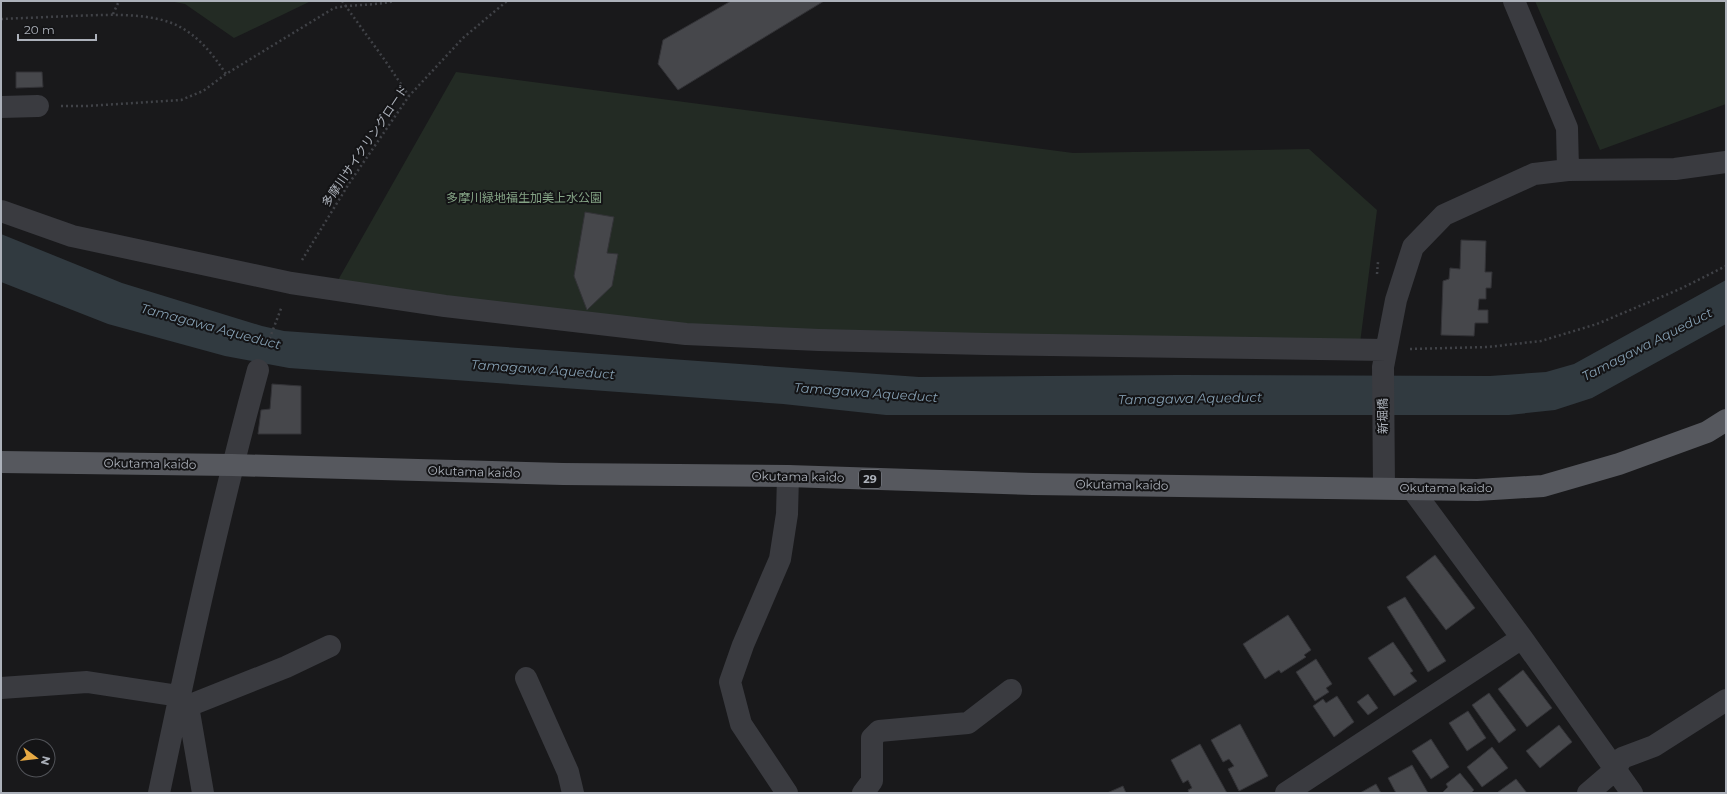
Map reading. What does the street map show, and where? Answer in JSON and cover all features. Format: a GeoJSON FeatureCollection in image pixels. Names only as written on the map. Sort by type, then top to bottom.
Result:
{"type":"FeatureCollection","features":[{"type":"Feature","properties":{"kind":"main road","name":"Okutama kaido"},"geometry":{"type":"LineString","coordinates":[[1,462],[232,465],[563,474],[788,476],[1033,484],[1478,490],[1543,486],[1619,464],[1700,435],[1726,420]]}},
{"type":"Feature","properties":{"kind":"street"},"geometry":{"type":"LineString","coordinates":[[1514,1],[1567,128],[1568,170]]}},
{"type":"Feature","properties":{"kind":"street"},"geometry":{"type":"LineString","coordinates":[[1,107],[38,106]]}},
{"type":"Feature","properties":{"kind":"street","name":"新堀橋"},"geometry":{"type":"LineString","coordinates":[[1384,488],[1384,358],[1396,300],[1413,247],[1444,215],[1534,174],[1568,170],[1675,169],[1726,162]]}},
{"type":"Feature","properties":{"kind":"street"},"geometry":{"type":"LineString","coordinates":[[1,211],[72,236],[291,283],[445,306],[686,334],[819,340],[1384,358]]}},
{"type":"Feature","properties":{"kind":"street"},"geometry":{"type":"LineString","coordinates":[[159,793],[184,701],[232,465],[258,370]]}},
{"type":"Feature","properties":{"kind":"street"},"geometry":{"type":"LineString","coordinates":[[787,793],[741,724],[730,682],[743,645],[780,559],[787,514],[788,476]]}},
{"type":"Feature","properties":{"kind":"street"},"geometry":{"type":"LineString","coordinates":[[1412,489],[1522,638],[1632,793]]}},
{"type":"Feature","properties":{"kind":"street"},"geometry":{"type":"LineString","coordinates":[[1286,793],[1522,638]]}},
{"type":"Feature","properties":{"kind":"street"},"geometry":{"type":"LineString","coordinates":[[1,688],[87,682],[184,701],[286,667],[330,646]]}},
{"type":"Feature","properties":{"kind":"street"},"geometry":{"type":"LineString","coordinates":[[526,678],[568,772],[573,793]]}},
{"type":"Feature","properties":{"kind":"street"},"geometry":{"type":"LineString","coordinates":[[863,793],[872,781],[872,738],[879,731],[968,723],[1011,690]]}},
{"type":"Feature","properties":{"kind":"street"},"geometry":{"type":"LineString","coordinates":[[1588,793],[1615,770],[1622,758],[1654,746],[1726,700]]}},
{"type":"Feature","properties":{"kind":"street"},"geometry":{"type":"LineString","coordinates":[[184,701],[203,793]]}},
{"type":"Feature","properties":{"kind":"path"},"geometry":{"type":"LineString","coordinates":[[112,14],[119,1]]}},
{"type":"Feature","properties":{"kind":"path"},"geometry":{"type":"LineString","coordinates":[[342,1],[409,96]]}},
{"type":"Feature","properties":{"kind":"path"},"geometry":{"type":"LineString","coordinates":[[38,106],[87,106],[181,100],[202,91],[226,74],[334,8],[346,6],[369,6],[394,1]]}},
{"type":"Feature","properties":{"kind":"path","name":"多摩川サイクリングロード"},"geometry":{"type":"LineString","coordinates":[[258,370],[291,283],[305,254],[350,182],[409,96],[463,38],[507,1]]}},
{"type":"Feature","properties":{"kind":"path"},"geometry":{"type":"LineString","coordinates":[[1,19],[112,14],[141,16],[170,22],[182,28],[213,54],[226,74]]}},
{"type":"Feature","properties":{"kind":"path"},"geometry":{"type":"LineString","coordinates":[[1384,358],[1541,341],[1597,324],[1680,289],[1726,266]]}},
{"type":"Feature","properties":{"kind":"green space"},"geometry":{"type":"Polygon","coordinates":[[[169,1],[311,1],[234,38],[185,4],[169,1]]]}},
{"type":"Feature","properties":{"kind":"green space"},"geometry":{"type":"Polygon","coordinates":[[[1535,1],[1726,1],[1726,104],[1600,150],[1535,1]]]}},
{"type":"Feature","properties":{"kind":"green space","name":"多摩川緑地福生加美上水公園"},"geometry":{"type":"Polygon","coordinates":[[[456,72],[1073,153],[1309,149],[1377,210],[1359,351],[819,340],[333,289],[456,72]]]}},
{"type":"Feature","properties":{"kind":"water","name":"Tamagawa Aqueduct"},"geometry":{"type":"Polygon","coordinates":[[[1,234],[122,283],[262,326],[284,331],[919,377],[1178,375],[1490,376],[1546,372],[1574,364],[1726,280],[1726,324],[1592,398],[1555,410],[1509,415],[886,415],[783,404],[289,368],[225,356],[108,324],[1,282],[1,234]]]}},
{"type":"Feature","properties":{"kind":"building"},"geometry":{"type":"Polygon","coordinates":[[[731,1],[824,1],[678,90],[658,64],[663,40],[731,1]]]}},
{"type":"Feature","properties":{"kind":"building"},"geometry":{"type":"Polygon","coordinates":[[[16,72],[42,72],[43,87],[16,88],[16,72]]]}},
{"type":"Feature","properties":{"kind":"building"},"geometry":{"type":"Polygon","coordinates":[[[585,212],[614,217],[607,253],[618,254],[612,286],[587,310],[574,276],[585,212]]]}},
{"type":"Feature","properties":{"kind":"building"},"geometry":{"type":"Polygon","coordinates":[[[1461,240],[1486,241],[1485,272],[1492,272],[1491,288],[1486,288],[1486,299],[1479,299],[1478,310],[1488,310],[1488,323],[1475,323],[1474,336],[1441,335],[1443,281],[1449,279],[1450,268],[1460,269],[1461,240]]]}},
{"type":"Feature","properties":{"kind":"building"},"geometry":{"type":"Polygon","coordinates":[[[272,384],[301,386],[301,434],[258,434],[261,410],[270,409],[272,384]]]}},
{"type":"Feature","properties":{"kind":"building"},"geometry":{"type":"Polygon","coordinates":[[[1435,555],[1475,608],[1446,630],[1406,577],[1435,555]]]}},
{"type":"Feature","properties":{"kind":"building"},"geometry":{"type":"Polygon","coordinates":[[[1405,597],[1446,661],[1428,672],[1387,607],[1405,597]]]}},
{"type":"Feature","properties":{"kind":"building"},"geometry":{"type":"Polygon","coordinates":[[[1288,615],[1311,650],[1304,655],[1306,657],[1281,673],[1279,670],[1265,679],[1243,644],[1288,615]]]}},
{"type":"Feature","properties":{"kind":"building"},"geometry":{"type":"Polygon","coordinates":[[[1393,642],[1413,671],[1410,673],[1417,681],[1394,696],[1368,658],[1393,642]]]}},
{"type":"Feature","properties":{"kind":"building"},"geometry":{"type":"Polygon","coordinates":[[[1316,659],[1332,684],[1326,688],[1329,692],[1315,701],[1296,672],[1316,659]]]}},
{"type":"Feature","properties":{"kind":"building"},"geometry":{"type":"Polygon","coordinates":[[[1523,670],[1552,708],[1527,727],[1498,689],[1523,670]]]}},
{"type":"Feature","properties":{"kind":"building"},"geometry":{"type":"Polygon","coordinates":[[[1489,693],[1516,730],[1499,743],[1472,705],[1489,693]]]}},
{"type":"Feature","properties":{"kind":"building"},"geometry":{"type":"Polygon","coordinates":[[[1368,694],[1378,708],[1368,715],[1357,702],[1368,694]]]}},
{"type":"Feature","properties":{"kind":"building"},"geometry":{"type":"Polygon","coordinates":[[[1337,696],[1354,722],[1334,737],[1313,706],[1323,699],[1326,703],[1337,696]]]}},
{"type":"Feature","properties":{"kind":"building"},"geometry":{"type":"Polygon","coordinates":[[[1468,711],[1486,738],[1467,751],[1449,723],[1468,711]]]}},
{"type":"Feature","properties":{"kind":"building"},"geometry":{"type":"Polygon","coordinates":[[[1240,724],[1268,776],[1239,791],[1228,769],[1234,766],[1229,759],[1223,762],[1211,740],[1240,724]]]}},
{"type":"Feature","properties":{"kind":"building"},"geometry":{"type":"Polygon","coordinates":[[[1559,725],[1572,742],[1540,768],[1526,751],[1559,725]]]}},
{"type":"Feature","properties":{"kind":"building"},"geometry":{"type":"Polygon","coordinates":[[[1431,739],[1449,767],[1431,779],[1412,751],[1431,739]]]}},
{"type":"Feature","properties":{"kind":"building"},"geometry":{"type":"Polygon","coordinates":[[[1200,744],[1227,793],[1189,793],[1188,790],[1192,788],[1188,780],[1183,783],[1171,760],[1200,744]]]}},
{"type":"Feature","properties":{"kind":"building"},"geometry":{"type":"Polygon","coordinates":[[[1492,747],[1508,768],[1482,787],[1467,767],[1492,747]]]}},
{"type":"Feature","properties":{"kind":"building"},"geometry":{"type":"Polygon","coordinates":[[[1412,765],[1428,793],[1396,793],[1388,778],[1412,765]]]}},
{"type":"Feature","properties":{"kind":"building"},"geometry":{"type":"Polygon","coordinates":[[[1460,773],[1474,790],[1471,793],[1442,793],[1448,787],[1446,784],[1460,773]]]}},
{"type":"Feature","properties":{"kind":"building"},"geometry":{"type":"Polygon","coordinates":[[[1516,779],[1527,793],[1498,793],[1498,792],[1516,779]]]}},
{"type":"Feature","properties":{"kind":"building"},"geometry":{"type":"Polygon","coordinates":[[[1376,784],[1381,793],[1360,793],[1376,784]]]}},
{"type":"Feature","properties":{"kind":"building"},"geometry":{"type":"Polygon","coordinates":[[[1123,786],[1126,793],[1107,793],[1123,786]]]}}]}
